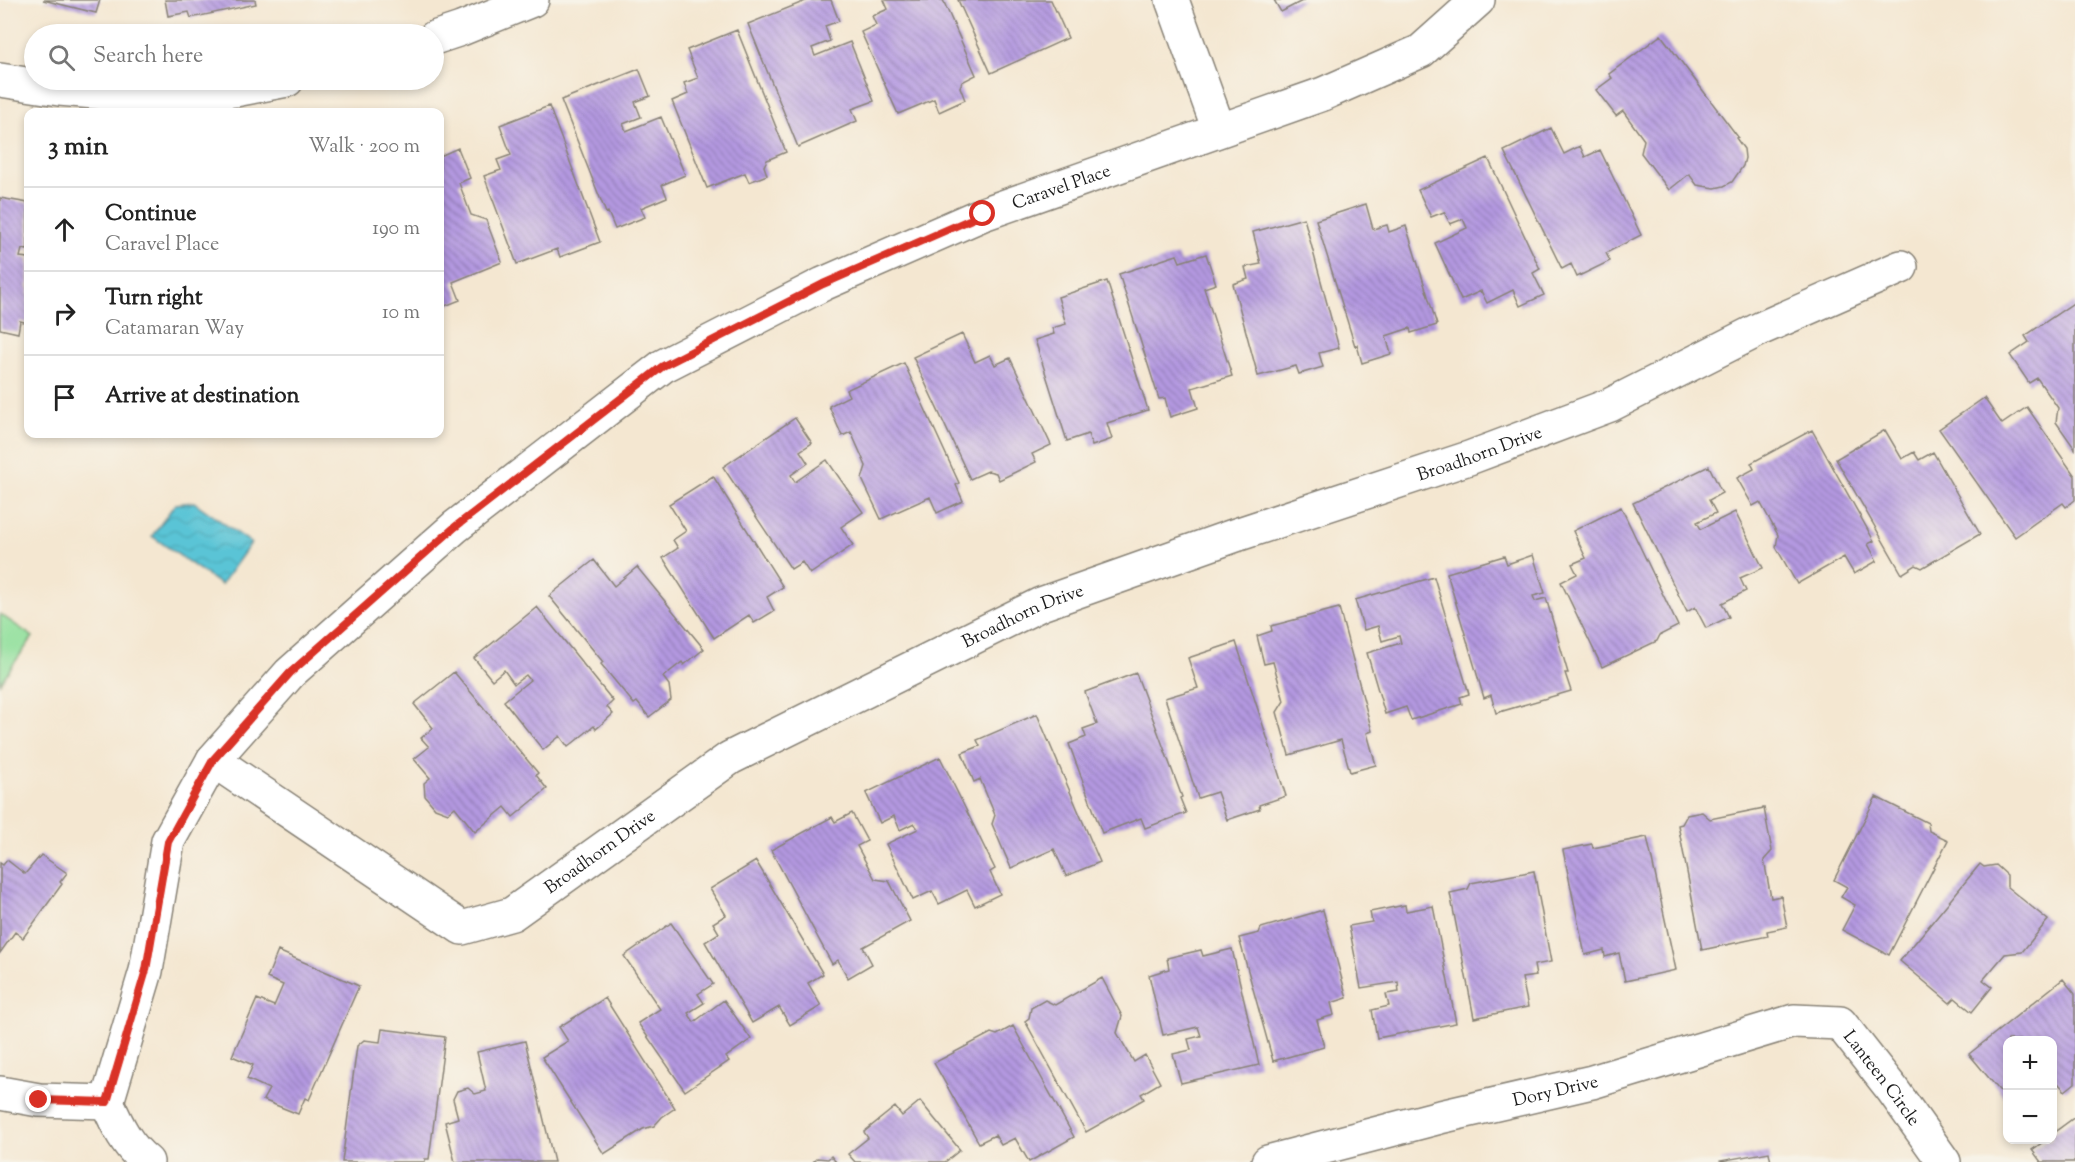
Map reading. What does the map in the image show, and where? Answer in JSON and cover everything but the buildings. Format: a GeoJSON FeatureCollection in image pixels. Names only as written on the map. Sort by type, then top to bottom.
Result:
{"type":"FeatureCollection","features":[{"type":"Feature","properties":{"kind":"street"},"geometry":{"type":"LineString","coordinates":[[444,35],[532,0]]}},
{"type":"Feature","properties":{"kind":"street"},"geometry":{"type":"LineString","coordinates":[[1172,0],[1219,130]]}},
{"type":"Feature","properties":{"kind":"street","name":"Caravel Place"},"geometry":{"type":"LineString","coordinates":[[107,1102],[146,970],[168,842],[213,760],[290,673],[455,527],[663,366],[823,284],[983,214],[1323,94],[1421,51],[1478,0]]}},
{"type":"Feature","properties":{"kind":"street"},"geometry":{"type":"LineString","coordinates":[[0,80],[24,84]]}},
{"type":"Feature","properties":{"kind":"street"},"geometry":{"type":"LineString","coordinates":[[71,90],[155,97],[235,90]]}},
{"type":"Feature","properties":{"kind":"street","name":"Broadhorn Drive"},"geometry":{"type":"LineString","coordinates":[[213,760],[462,928],[512,914],[729,758],[1041,604],[1236,535],[1469,458],[1610,405],[1762,328],[1901,267]]}},
{"type":"Feature","properties":{"kind":"street","name":"Dory Drive"},"geometry":{"type":"LineString","coordinates":[[1268,1162],[1440,1117],[1592,1082],[1794,1020],[1840,1023]]}},
{"type":"Feature","properties":{"kind":"street","name":"Lanteen Circle"},"geometry":{"type":"LineString","coordinates":[[1840,1023],[1892,1089],[1944,1162]]}},
{"type":"Feature","properties":{"kind":"street"},"geometry":{"type":"LineString","coordinates":[[0,1093],[39,1100],[107,1102],[120,1131],[132,1148],[147,1162]]}},
{"type":"Feature","properties":{"kind":"green space"},"geometry":{"type":"Polygon","coordinates":[[[0,614],[33,637],[0,683],[0,614]]]}},
{"type":"Feature","properties":{"kind":"water"},"geometry":{"type":"Polygon","coordinates":[[[194,502],[251,543],[221,585],[152,536],[175,504],[194,502]]]}},
{"type":"Feature","properties":{"kind":"route"},"geometry":{"type":"LineString","coordinates":[[39,1100],[107,1102],[146,970],[168,842],[213,760],[290,673],[455,527],[663,366],[823,284],[983,214]]}}]}
